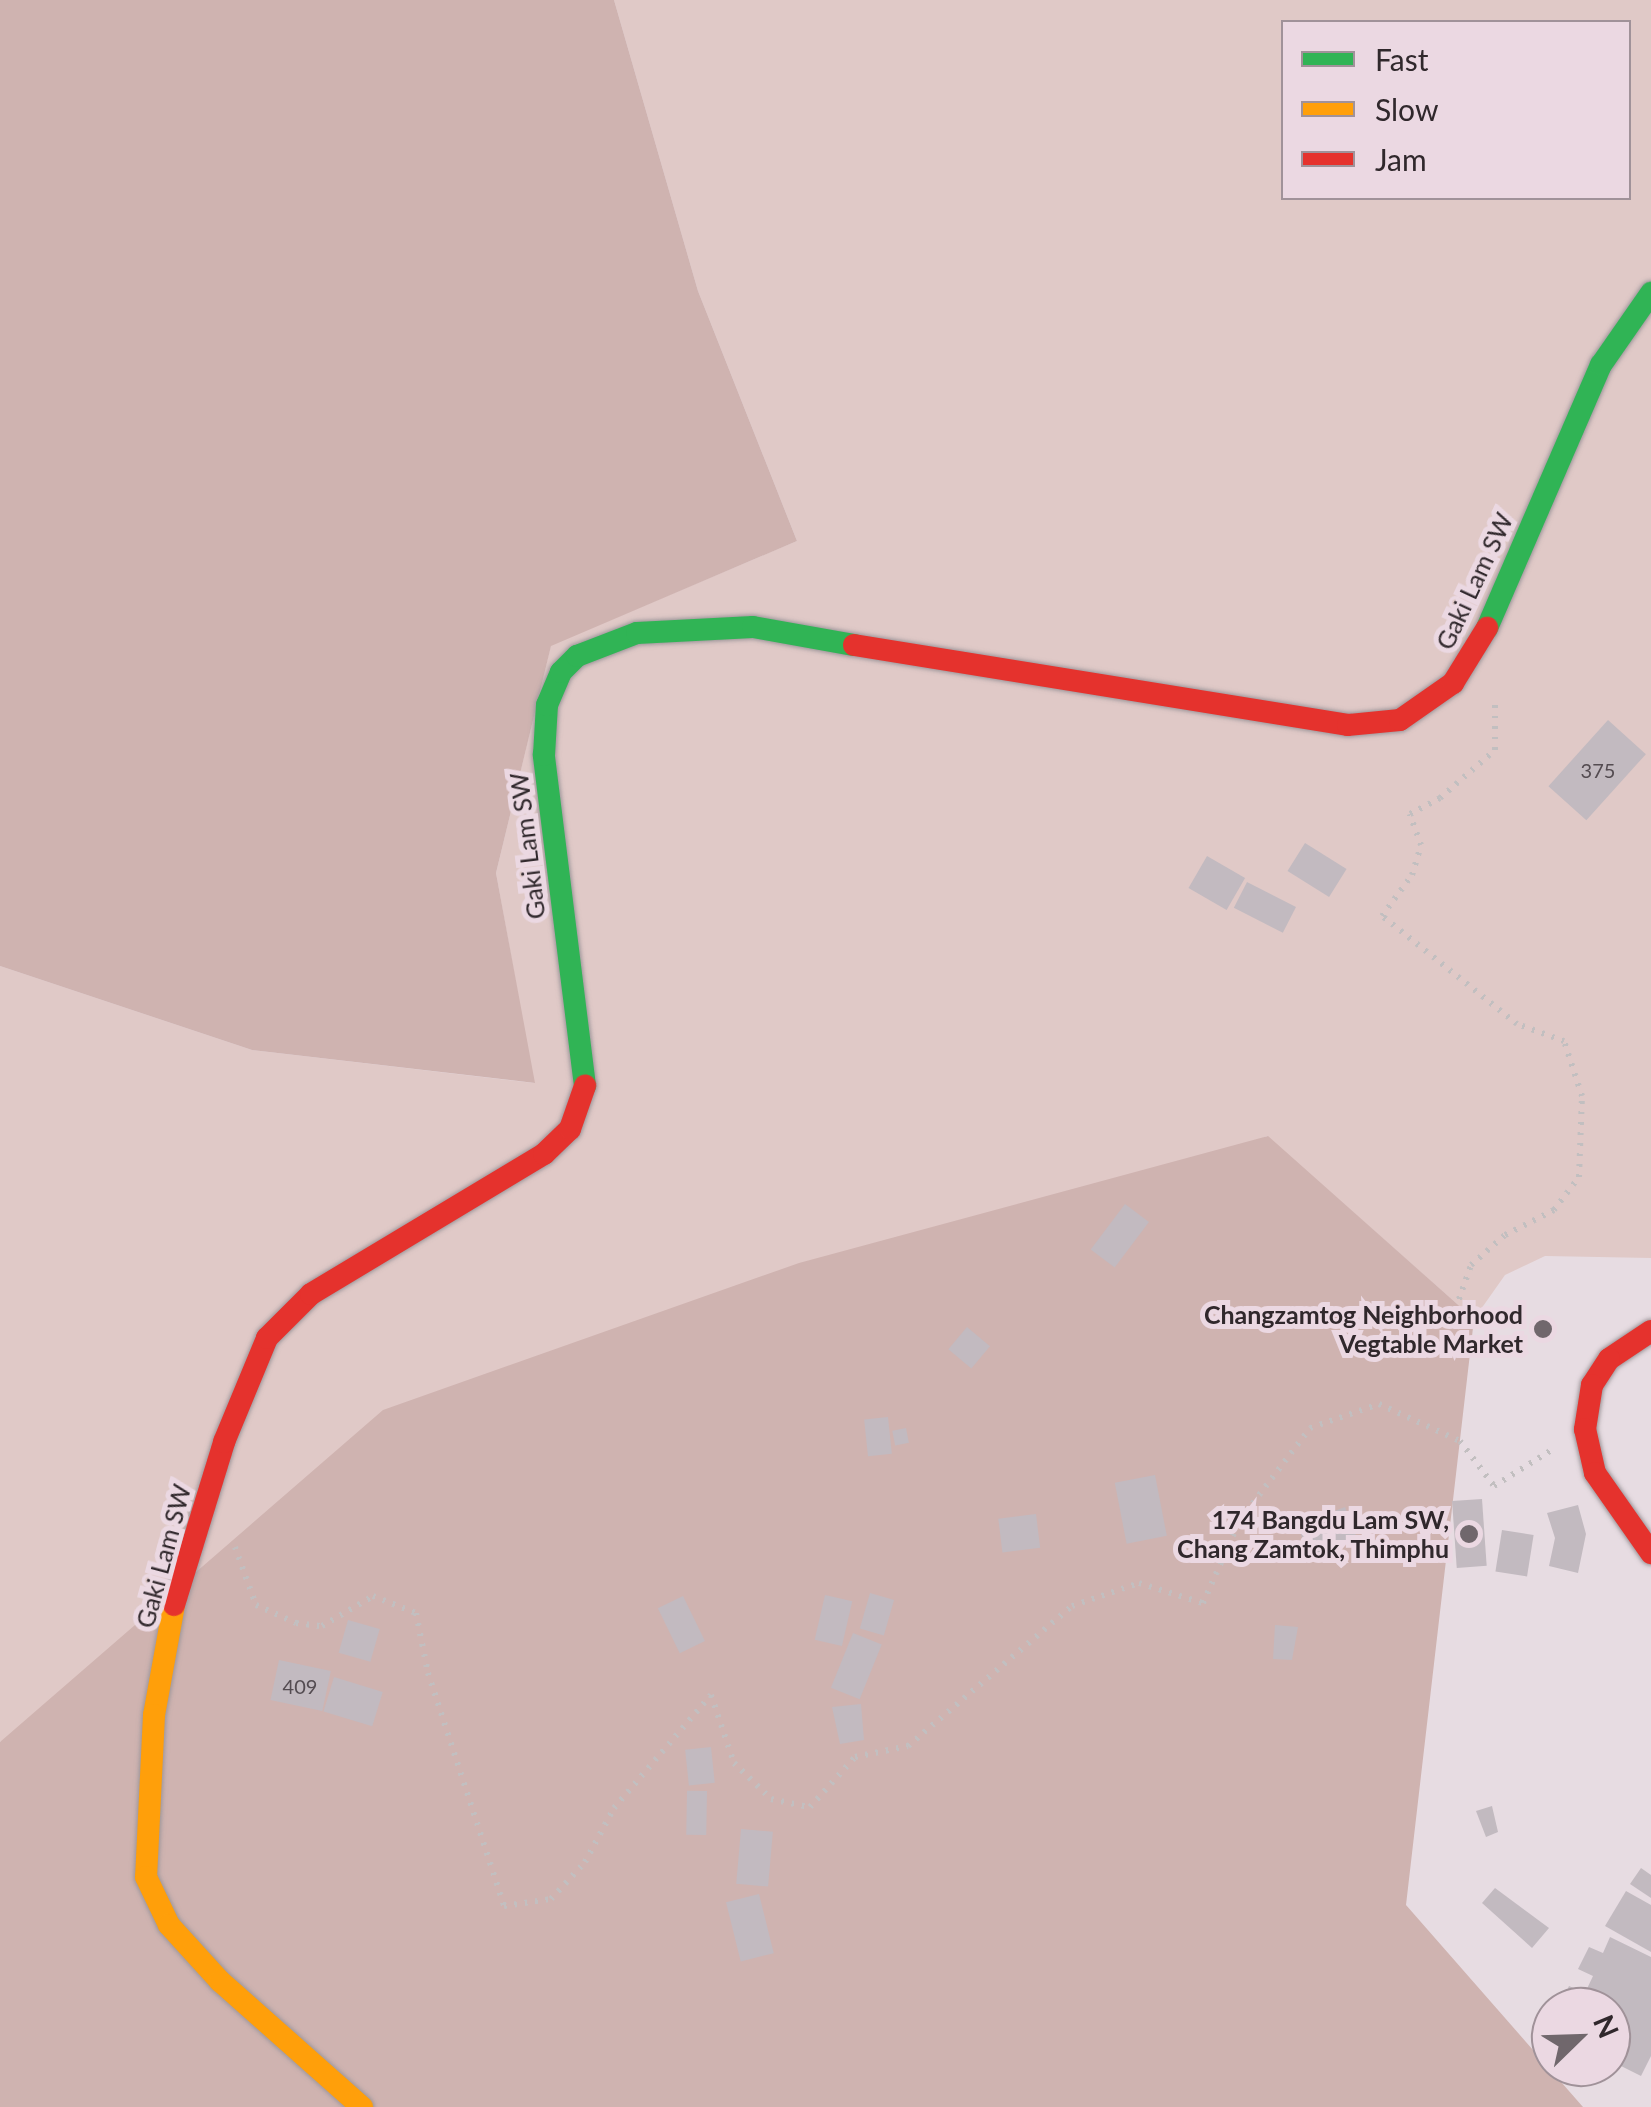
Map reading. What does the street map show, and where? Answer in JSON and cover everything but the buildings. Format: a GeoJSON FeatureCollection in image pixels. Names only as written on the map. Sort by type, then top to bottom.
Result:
{"type":"FeatureCollection","features":[{"type":"Feature","properties":{"kind":"street","name":"Gaki Lam SW"},"geometry":{"type":"LineString","coordinates":[[362,2107],[220,1980],[169,1925],[146,1877],[154,1715],[178,1589],[224,1442],[267,1338],[325,1284],[544,1154],[570,1129],[586,1083],[544,755],[546,705],[561,672],[577,656],[637,633],[753,627],[1177,702],[1348,725],[1400,720],[1453,683],[1478,649],[1601,365],[1651,293]]}},
{"type":"Feature","properties":{"kind":"street"},"geometry":{"type":"LineString","coordinates":[[1651,1332],[1608,1359],[1592,1385],[1585,1429],[1595,1472],[1651,1553]]}},
{"type":"Feature","properties":{"kind":"path"},"geometry":{"type":"LineString","coordinates":[[1452,1319],[1471,1265],[1505,1235],[1554,1210],[1579,1177],[1582,1096],[1564,1041],[1517,1024],[1382,916],[1412,875],[1422,845],[1410,814],[1440,798],[1496,750],[1495,686]]}},
{"type":"Feature","properties":{"kind":"path"},"geometry":{"type":"LineString","coordinates":[[230,1526],[256,1605],[296,1623],[322,1626],[373,1596],[416,1613],[433,1690],[504,1906],[551,1899],[584,1862],[614,1808],[712,1694],[734,1763],[771,1800],[810,1807],[856,1756],[908,1746],[1072,1606],[1139,1584],[1203,1603],[1240,1520],[1310,1428],[1379,1404],[1460,1441],[1494,1486],[1585,1429]]}},
{"type":"Feature","properties":{"kind":"shaded area"},"geometry":{"type":"Polygon","coordinates":[[[0,0],[614,0],[698,291],[797,541],[551,646],[496,873],[535,1083],[252,1050],[0,966],[0,0]]]}},
{"type":"Feature","properties":{"kind":"shaded area"},"geometry":{"type":"Polygon","coordinates":[[[614,0],[1651,0],[1651,1258],[1545,1256],[1505,1275],[1474,1319],[1267,1136],[0,1742],[0,966],[252,1050],[534,1083],[496,873],[551,645],[797,541],[698,291],[614,0]]]}},
{"type":"Feature","properties":{"kind":"shaded area"},"geometry":{"type":"Polygon","coordinates":[[[1268,1136],[1474,1319],[1406,1905],[1531,2048],[1531,2087],[1565,2087],[1583,2107],[0,2107],[0,1742],[383,1410],[799,1263],[1268,1136]]]}},
{"type":"Feature","properties":{"kind":"traffic: fast"},"geometry":{"type":"LineString","coordinates":[[1487,628],[1601,365],[1651,293]]}},
{"type":"Feature","properties":{"kind":"traffic: fast"},"geometry":{"type":"LineString","coordinates":[[585,1086],[544,755],[547,705],[561,672],[577,656],[637,633],[753,627],[854,645]]}},
{"type":"Feature","properties":{"kind":"traffic: slow"},"geometry":{"type":"LineString","coordinates":[[174,1605],[154,1715],[146,1877],[169,1925],[220,1981],[362,2107]]}},
{"type":"Feature","properties":{"kind":"traffic: jam"},"geometry":{"type":"LineString","coordinates":[[854,645],[1348,725],[1400,720],[1453,683],[1487,628]]}},
{"type":"Feature","properties":{"kind":"traffic: jam"},"geometry":{"type":"LineString","coordinates":[[174,1605],[224,1442],[267,1338],[311,1294],[544,1154],[570,1129],[585,1086]]}},
{"type":"Feature","properties":{"kind":"traffic: jam"},"geometry":{"type":"LineString","coordinates":[[1651,1331],[1609,1359],[1592,1385],[1585,1429],[1595,1473],[1651,1553]]}},
{"type":"Feature","properties":{"kind":"place","name":"Changzamtog Neighborhood Vegtable Market"},"geometry":{"type":"Point","coordinates":[1543,1329]}},
{"type":"Feature","properties":{"kind":"place","name":"174 Bangdu Lam SW, Chang Zamtok, Thimphu"},"geometry":{"type":"Point","coordinates":[1469,1534]}}]}
